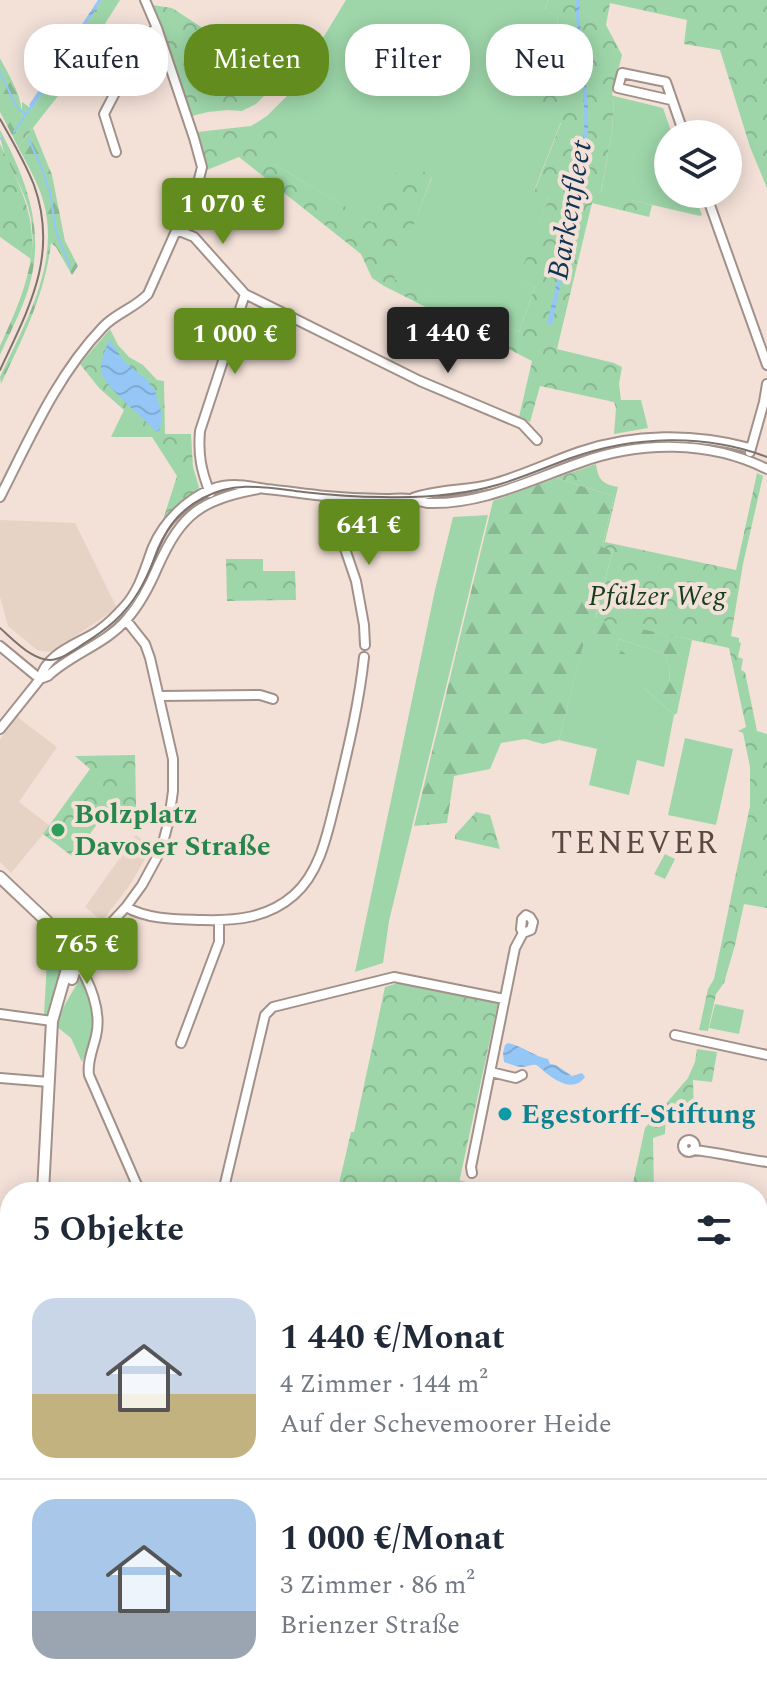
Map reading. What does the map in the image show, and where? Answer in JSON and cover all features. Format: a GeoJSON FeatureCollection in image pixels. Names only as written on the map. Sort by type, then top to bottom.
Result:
{"type":"FeatureCollection","features":[{"type":"Feature","properties":{"kind":"main road"},"geometry":{"type":"LineString","coordinates":[[0,877],[57,931],[72,951],[76,968],[59,997],[52,1021],[44,1182]]}},
{"type":"Feature","properties":{"kind":"street"},"geometry":{"type":"LineString","coordinates":[[145,0],[155,24]]}},
{"type":"Feature","properties":{"kind":"street"},"geometry":{"type":"LineString","coordinates":[[0,497],[77,356],[105,325],[148,294],[195,189],[202,167],[168,60]]}},
{"type":"Feature","properties":{"kind":"street"},"geometry":{"type":"LineString","coordinates":[[671,100],[618,88],[622,73],[666,82],[679,120]]}},
{"type":"Feature","properties":{"kind":"street"},"geometry":{"type":"LineString","coordinates":[[113,96],[104,114],[116,152]]}},
{"type":"Feature","properties":{"kind":"street"},"geometry":{"type":"LineString","coordinates":[[711,208],[767,365]]}},
{"type":"Feature","properties":{"kind":"street"},"geometry":{"type":"LineString","coordinates":[[177,230],[194,237],[245,294],[420,381],[522,424],[537,440]]}},
{"type":"Feature","properties":{"kind":"street"},"geometry":{"type":"LineString","coordinates":[[213,501],[202,470],[200,431],[245,294]]}},
{"type":"Feature","properties":{"kind":"street"},"geometry":{"type":"LineString","coordinates":[[748,461],[767,384]]}},
{"type":"Feature","properties":{"kind":"street"},"geometry":{"type":"LineString","coordinates":[[410,499],[426,493],[490,484],[605,444],[657,437],[710,439],[750,448]]}},
{"type":"Feature","properties":{"kind":"street"},"geometry":{"type":"LineString","coordinates":[[0,729],[40,679],[42,670],[63,651],[99,630],[127,604],[140,584],[154,544],[166,525],[195,497],[209,491],[232,484],[327,496],[410,499],[427,503],[455,501],[518,487],[580,462],[644,448],[691,447],[711,450],[767,469]]}},
{"type":"Feature","properties":{"kind":"street"},"geometry":{"type":"LineString","coordinates":[[40,679],[126,620],[147,590],[172,536],[191,514],[213,501],[261,488]]}},
{"type":"Feature","properties":{"kind":"street"},"geometry":{"type":"LineString","coordinates":[[327,496],[356,581],[365,645]]}},
{"type":"Feature","properties":{"kind":"street"},"geometry":{"type":"LineString","coordinates":[[126,620],[145,644],[173,759],[173,791],[166,832],[153,867],[126,907],[73,962],[90,988],[98,1021],[88,1066],[89,1075],[136,1182]]}},
{"type":"Feature","properties":{"kind":"street"},"geometry":{"type":"LineString","coordinates":[[0,646],[40,679]]}},
{"type":"Feature","properties":{"kind":"street"},"geometry":{"type":"LineString","coordinates":[[63,651],[69,662]]}},
{"type":"Feature","properties":{"kind":"street"},"geometry":{"type":"LineString","coordinates":[[126,907],[153,916],[238,920],[272,910],[296,893],[310,875],[326,837],[348,752],[364,657]]}},
{"type":"Feature","properties":{"kind":"street"},"geometry":{"type":"LineString","coordinates":[[159,696],[260,695],[273,699]]}},
{"type":"Feature","properties":{"kind":"street"},"geometry":{"type":"LineString","coordinates":[[181,1043],[219,942],[219,920]]}},
{"type":"Feature","properties":{"kind":"street"},"geometry":{"type":"LineString","coordinates":[[472,1173],[504,999],[515,948],[523,933]]}},
{"type":"Feature","properties":{"kind":"street"},"geometry":{"type":"LineString","coordinates":[[225,1182],[265,1015],[273,1007],[394,977],[504,999]]}},
{"type":"Feature","properties":{"kind":"street"},"geometry":{"type":"LineString","coordinates":[[0,1014],[52,1021]]}},
{"type":"Feature","properties":{"kind":"street"},"geometry":{"type":"LineString","coordinates":[[675,1035],[767,1055]]}},
{"type":"Feature","properties":{"kind":"street"},"geometry":{"type":"LineString","coordinates":[[491,1072],[516,1078],[522,1075]]}},
{"type":"Feature","properties":{"kind":"street"},"geometry":{"type":"LineString","coordinates":[[0,1078],[49,1082]]}},
{"type":"Feature","properties":{"kind":"street"},"geometry":{"type":"LineString","coordinates":[[693,1150],[767,1162]]}},
{"type":"Feature","properties":{"kind":"shaded area"},"geometry":{"type":"Polygon","coordinates":[[[0,520],[75,523],[117,608],[55,650],[37,650],[8,626],[0,597],[0,520]]]}},
{"type":"Feature","properties":{"kind":"shaded area"},"geometry":{"type":"Polygon","coordinates":[[[16,716],[57,747],[19,802],[50,826],[11,873],[0,862],[0,740],[16,716]]]}},
{"type":"Feature","properties":{"kind":"shaded area"},"geometry":{"type":"Polygon","coordinates":[[[136,835],[152,847],[130,885],[102,921],[85,907],[136,835]]]}},
{"type":"Feature","properties":{"kind":"green space"},"geometry":{"type":"Polygon","coordinates":[[[102,0],[120,0],[105,24],[87,24],[102,0]]]}},
{"type":"Feature","properties":{"kind":"green space"},"geometry":{"type":"Polygon","coordinates":[[[346,0],[548,0],[545,9],[557,16],[558,24],[486,24],[486,96],[561,96],[561,122],[534,191],[549,198],[519,280],[535,287],[519,332],[393,279],[432,177],[374,224],[274,164],[267,116],[287,96],[329,96],[329,28],[346,0]]]}},
{"type":"Feature","properties":{"kind":"green space"},"geometry":{"type":"Polygon","coordinates":[[[548,0],[767,0],[767,188],[750,147],[720,50],[684,44],[687,20],[610,3],[606,25],[622,55],[612,95],[612,131],[601,192],[652,205],[649,217],[592,203],[557,349],[622,367],[619,384],[621,400],[641,400],[648,428],[614,434],[614,402],[540,386],[530,422],[519,417],[532,361],[372,278],[361,254],[239,157],[207,170],[197,132],[251,126],[267,116],[295,133],[274,164],[373,223],[402,161],[432,176],[394,279],[519,332],[535,287],[518,280],[549,198],[534,192],[561,123],[537,113],[544,96],[593,96],[593,24],[558,24],[557,16],[545,10],[548,0]]]}},
{"type":"Feature","properties":{"kind":"green space"},"geometry":{"type":"Polygon","coordinates":[[[152,5],[172,8],[197,24],[184,24],[184,94],[168,49],[168,24],[159,24],[152,5]]]}},
{"type":"Feature","properties":{"kind":"green space"},"geometry":{"type":"Polygon","coordinates":[[[0,58],[21,107],[22,117],[13,137],[0,112],[0,58]]]}},
{"type":"Feature","properties":{"kind":"green space"},"geometry":{"type":"Polygon","coordinates":[[[40,96],[58,96],[18,147],[13,137],[18,129],[22,102],[32,109],[40,96]]]}},
{"type":"Feature","properties":{"kind":"green space"},"geometry":{"type":"Polygon","coordinates":[[[185,96],[264,96],[242,111],[192,116],[185,96]]]}},
{"type":"Feature","properties":{"kind":"green space"},"geometry":{"type":"Polygon","coordinates":[[[614,96],[663,108],[667,120],[654,120],[654,205],[601,193],[612,131],[614,96]]]}},
{"type":"Feature","properties":{"kind":"green space"},"geometry":{"type":"Polygon","coordinates":[[[33,128],[52,175],[65,241],[78,266],[72,275],[51,243],[38,298],[1,384],[0,377],[37,294],[47,249],[48,227],[44,204],[18,147],[33,128]]]}},
{"type":"Feature","properties":{"kind":"green space"},"geometry":{"type":"Polygon","coordinates":[[[0,130],[30,202],[35,240],[28,289],[0,355],[0,346],[28,274],[32,236],[31,217],[6,156],[0,130]]]}},
{"type":"Feature","properties":{"kind":"green space"},"geometry":{"type":"Polygon","coordinates":[[[0,144],[29,213],[31,259],[0,237],[0,144]]]}},
{"type":"Feature","properties":{"kind":"green space"},"geometry":{"type":"Polygon","coordinates":[[[666,208],[699,208],[700,216],[666,208]]]}},
{"type":"Feature","properties":{"kind":"green space"},"geometry":{"type":"Polygon","coordinates":[[[110,329],[129,357],[143,365],[157,380],[164,381],[165,434],[191,434],[193,467],[199,487],[163,520],[177,476],[152,437],[111,437],[124,410],[99,388],[80,364],[110,329]]]}},
{"type":"Feature","properties":{"kind":"green space","name":"Pfälzer Weg"},"geometry":{"type":"Polygon","coordinates":[[[596,464],[602,480],[618,487],[605,542],[736,570],[757,473],[763,476],[731,636],[739,638],[741,643],[738,657],[743,659],[741,670],[745,672],[757,731],[767,734],[767,908],[744,904],[735,945],[724,983],[716,994],[708,1031],[699,1030],[708,989],[714,979],[750,806],[750,767],[743,733],[738,731],[746,727],[729,648],[595,619],[613,550],[602,547],[614,496],[556,478],[596,464]]]}},
{"type":"Feature","properties":{"kind":"green space"},"geometry":{"type":"Polygon","coordinates":[[[556,478],[614,496],[602,547],[613,550],[595,618],[692,640],[677,713],[674,715],[644,688],[648,681],[669,682],[670,669],[665,654],[619,639],[616,647],[633,659],[632,679],[585,638],[559,740],[543,744],[525,739],[501,743],[490,769],[454,776],[447,823],[414,826],[493,501],[556,478]]]}},
{"type":"Feature","properties":{"kind":"green space"},"geometry":{"type":"Polygon","coordinates":[[[488,515],[389,921],[383,963],[355,972],[453,517],[488,515]]]}},
{"type":"Feature","properties":{"kind":"green space"},"geometry":{"type":"Polygon","coordinates":[[[226,559],[263,559],[263,571],[295,571],[296,600],[227,601],[226,559]]]}},
{"type":"Feature","properties":{"kind":"green space"},"geometry":{"type":"Polygon","coordinates":[[[585,637],[616,647],[619,639],[665,654],[670,669],[669,682],[644,688],[674,715],[664,767],[637,760],[629,795],[589,785],[597,749],[559,740],[585,637]]]}},
{"type":"Feature","properties":{"kind":"green space"},"geometry":{"type":"Polygon","coordinates":[[[685,738],[733,749],[716,825],[668,815],[685,738]]]}},
{"type":"Feature","properties":{"kind":"green space"},"geometry":{"type":"Polygon","coordinates":[[[135,755],[139,817],[135,823],[111,805],[73,857],[43,834],[90,769],[75,756],[135,755]]]}},
{"type":"Feature","properties":{"kind":"green space"},"geometry":{"type":"Polygon","coordinates":[[[476,812],[490,815],[500,849],[455,839],[455,835],[476,812]]]}},
{"type":"Feature","properties":{"kind":"green space"},"geometry":{"type":"Polygon","coordinates":[[[665,854],[675,859],[665,879],[654,874],[665,854]]]}},
{"type":"Feature","properties":{"kind":"green space"},"geometry":{"type":"Polygon","coordinates":[[[48,942],[66,970],[49,1013],[44,1015],[48,942]]]}},
{"type":"Feature","properties":{"kind":"green space"},"geometry":{"type":"Polygon","coordinates":[[[81,977],[94,1020],[82,1062],[71,1038],[56,1026],[81,977]]]}},
{"type":"Feature","properties":{"kind":"green space"},"geometry":{"type":"Polygon","coordinates":[[[398,983],[498,1003],[459,1182],[339,1182],[351,1132],[354,1132],[385,987],[398,983]]]}},
{"type":"Feature","properties":{"kind":"green space"},"geometry":{"type":"Polygon","coordinates":[[[715,1004],[744,1010],[739,1034],[709,1028],[715,1004]]]}},
{"type":"Feature","properties":{"kind":"green space"},"geometry":{"type":"Polygon","coordinates":[[[697,1049],[717,1052],[712,1082],[693,1080],[694,1112],[666,1112],[665,1134],[653,1138],[654,1182],[633,1182],[645,1128],[688,1078],[697,1049]]]}},
{"type":"Feature","properties":{"kind":"water"},"geometry":{"type":"Polygon","coordinates":[[[98,0],[102,0],[87,24],[82,24],[98,0]]]}},
{"type":"Feature","properties":{"kind":"water"},"geometry":{"type":"Polygon","coordinates":[[[576,0],[580,0],[580,24],[577,24],[576,0]]]}},
{"type":"Feature","properties":{"kind":"water"},"geometry":{"type":"Polygon","coordinates":[[[35,96],[40,96],[32,109],[29,105],[35,96]]]}},
{"type":"Feature","properties":{"kind":"water"},"geometry":{"type":"Polygon","coordinates":[[[587,96],[588,140],[552,325],[547,324],[575,203],[582,154],[583,97],[587,96]]]}},
{"type":"Feature","properties":{"kind":"water"},"geometry":{"type":"Polygon","coordinates":[[[109,339],[124,361],[155,391],[162,414],[160,430],[156,432],[103,377],[101,363],[109,339]]]}},
{"type":"Feature","properties":{"kind":"water"},"geometry":{"type":"Polygon","coordinates":[[[508,1043],[548,1059],[550,1064],[572,1076],[582,1073],[585,1077],[571,1085],[556,1080],[536,1065],[521,1067],[504,1062],[503,1053],[508,1043]]]}},
{"type":"Feature","properties":{"kind":"waterway"},"geometry":{"type":"LineString","coordinates":[[0,72],[16,106],[26,115]]}},
{"type":"Feature","properties":{"kind":"waterway"},"geometry":{"type":"LineString","coordinates":[[14,132],[31,107]]}},
{"type":"Feature","properties":{"kind":"waterway"},"geometry":{"type":"LineString","coordinates":[[28,138],[50,193],[56,232],[70,267]]}},
{"type":"Feature","properties":{"kind":"tram line"},"geometry":{"type":"LineString","coordinates":[[0,119],[34,185],[43,235],[42,258],[30,303],[0,370]]}},
{"type":"Feature","properties":{"kind":"tram line"},"geometry":{"type":"LineString","coordinates":[[0,628],[26,650],[41,658],[56,659],[70,653],[107,627],[128,607],[169,528],[178,517],[203,498],[228,489],[265,487],[372,497],[454,494],[506,482],[595,451],[619,445],[669,440],[719,444],[767,457]]}},
{"type":"Feature","properties":{"kind":"place","name":"Bolzplatz Davoser Straße"},"geometry":{"type":"Point","coordinates":[58,830]}},
{"type":"Feature","properties":{"kind":"place","name":"Egestorff-Stiftung"},"geometry":{"type":"Point","coordinates":[505,1114]}},
{"type":"Feature","properties":{"kind":"district","name":"TENEVER"},"geometry":{"type":"Point","coordinates":[635,843]}},
{"type":"Feature","properties":{"kind":"water label","name":"Barkenfleet"},"geometry":{"type":"Point","coordinates":[570,210]}}]}
